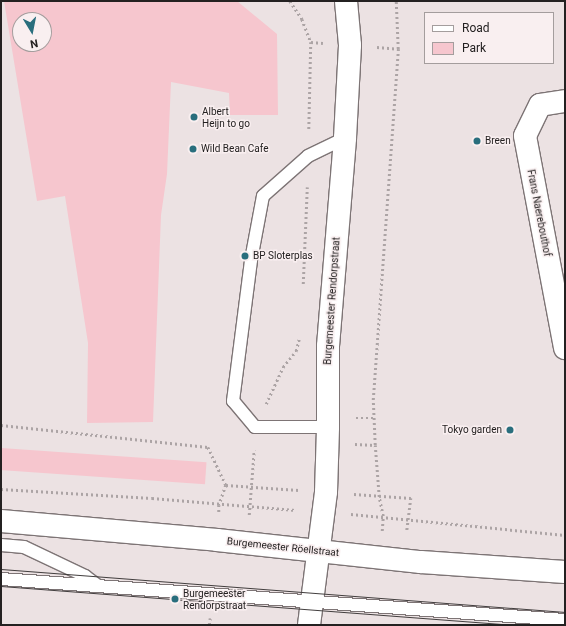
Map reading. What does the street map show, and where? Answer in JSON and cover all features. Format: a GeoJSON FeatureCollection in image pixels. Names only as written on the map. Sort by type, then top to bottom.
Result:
{"type":"FeatureCollection","features":[{"type":"Feature","properties":{"kind":"main road","name":"Burgemeester Rendorpstraat"},"geometry":{"type":"LineString","coordinates":[[309,625],[326,492],[328,346],[345,138],[350,45],[348,2]]}},
{"type":"Feature","properties":{"kind":"main road","name":"Frans Naerebouthof"},"geometry":{"type":"LineString","coordinates":[[565,101],[540,105],[525,136],[565,348]]}},
{"type":"Feature","properties":{"kind":"main road","name":"Burgemeester Röellstraat"},"geometry":{"type":"LineString","coordinates":[[1,521],[404,560],[565,572]]}},
{"type":"Feature","properties":{"kind":"lane"},"geometry":{"type":"LineString","coordinates":[[328,427],[255,427],[233,401],[251,260],[263,196],[308,156],[345,138]]}},
{"type":"Feature","properties":{"kind":"lane"},"geometry":{"type":"LineString","coordinates":[[1,545],[24,547],[86,576],[97,585]]}},
{"type":"Feature","properties":{"kind":"lane"},"geometry":{"type":"LineString","coordinates":[[1,579],[311,601],[513,618],[565,620]]}},
{"type":"Feature","properties":{"kind":"lane"},"geometry":{"type":"LineString","coordinates":[[513,618],[531,625]]}},
{"type":"Feature","properties":{"kind":"path"},"geometry":{"type":"LineString","coordinates":[[290,1],[302,19],[311,42],[303,286]]}},
{"type":"Feature","properties":{"kind":"path"},"geometry":{"type":"LineString","coordinates":[[379,497],[373,400],[398,49],[396,1]]}},
{"type":"Feature","properties":{"kind":"path"},"geometry":{"type":"LineString","coordinates":[[251,487],[255,427],[283,367],[296,351],[301,332]]}},
{"type":"Feature","properties":{"kind":"path"},"geometry":{"type":"LineString","coordinates":[[1,425],[208,447],[226,485],[379,497],[411,498],[404,560]]}},
{"type":"Feature","properties":{"kind":"path"},"geometry":{"type":"LineString","coordinates":[[1,489],[152,498],[219,504]]}},
{"type":"Feature","properties":{"kind":"path"},"geometry":{"type":"LineString","coordinates":[[408,520],[565,535]]}},
{"type":"Feature","properties":{"kind":"green space"},"geometry":{"type":"Polygon","coordinates":[[[4,1],[237,1],[277,34],[278,115],[230,115],[229,93],[171,82],[167,174],[161,215],[153,422],[87,423],[88,343],[65,196],[37,201],[12,52],[52,52],[52,12],[12,12],[12,49],[4,1]]]}},
{"type":"Feature","properties":{"kind":"green space"},"geometry":{"type":"Polygon","coordinates":[[[1,448],[206,462],[205,484],[1,470],[1,448]]]}},
{"type":"Feature","properties":{"kind":"tram line"},"geometry":{"type":"LineString","coordinates":[[1,569],[565,612]]}},
{"type":"Feature","properties":{"kind":"tram line"},"geometry":{"type":"LineString","coordinates":[[1,586],[516,625]]}},
{"type":"Feature","properties":{"kind":"place","name":"Albert Heijn to go"},"geometry":{"type":"Point","coordinates":[194,117]}},
{"type":"Feature","properties":{"kind":"place","name":"Breen"},"geometry":{"type":"Point","coordinates":[477,141]}},
{"type":"Feature","properties":{"kind":"place","name":"Wild Bean Cafe"},"geometry":{"type":"Point","coordinates":[193,149]}},
{"type":"Feature","properties":{"kind":"place","name":"BP Sloterplas"},"geometry":{"type":"Point","coordinates":[245,256]}},
{"type":"Feature","properties":{"kind":"place","name":"Tokyo garden"},"geometry":{"type":"Point","coordinates":[510,430]}},
{"type":"Feature","properties":{"kind":"place","name":"Burgemeester Rendorpstraat"},"geometry":{"type":"Point","coordinates":[175,599]}}]}
